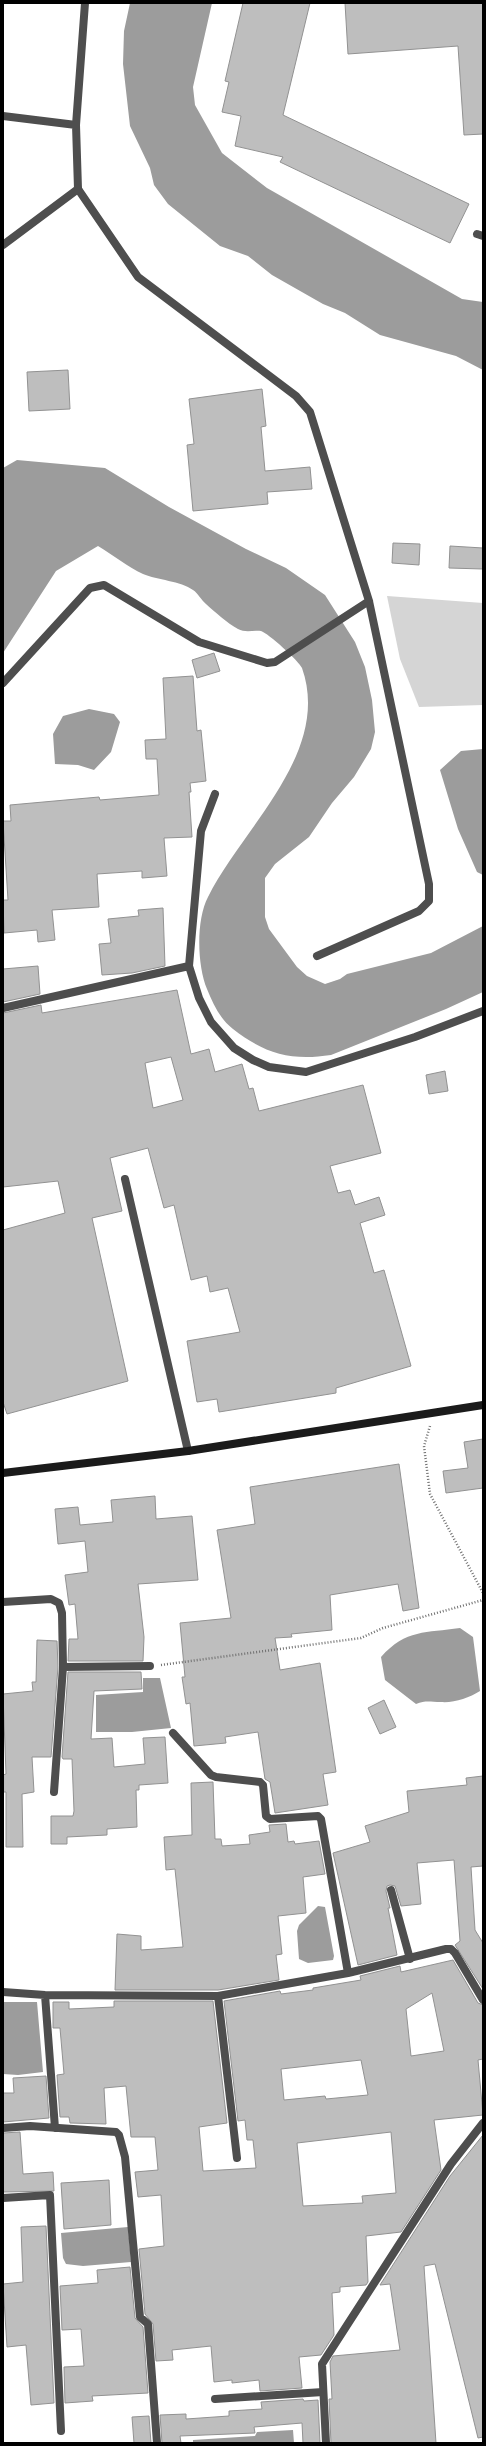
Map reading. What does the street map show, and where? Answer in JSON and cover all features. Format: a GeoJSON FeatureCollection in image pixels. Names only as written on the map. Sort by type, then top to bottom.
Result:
{"type":"FeatureCollection","features":[{"type":"Feature","properties":{"kind":"street"},"geometry":{"type":"LineString","coordinates":[[85,3],[76,126],[78,189],[138,277],[296,396],[310,412],[369,601],[429,884],[429,901],[419,911],[317,956]]}},
{"type":"Feature","properties":{"kind":"street"},"geometry":{"type":"LineString","coordinates":[[3,116],[76,126]]}},
{"type":"Feature","properties":{"kind":"street"},"geometry":{"type":"LineString","coordinates":[[3,245],[78,189]]}},
{"type":"Feature","properties":{"kind":"street"},"geometry":{"type":"LineString","coordinates":[[3,683],[90,588],[96,585],[104,585],[199,642],[266,663],[275,662],[369,601]]}},
{"type":"Feature","properties":{"kind":"street"},"geometry":{"type":"LineString","coordinates":[[215,794],[201,831],[189,966],[199,998],[211,1022],[220,1035],[234,1048],[253,1060],[284,1071],[306,1072],[415,1037],[483,1011]]}},
{"type":"Feature","properties":{"kind":"street"},"geometry":{"type":"LineString","coordinates":[[3,1008],[189,966]]}},
{"type":"Feature","properties":{"kind":"street"},"geometry":{"type":"LineString","coordinates":[[125,1179],[188,1451]]}},
{"type":"Feature","properties":{"kind":"street"},"geometry":{"type":"LineString","coordinates":[[3,1473],[188,1451],[483,1405]]}},
{"type":"Feature","properties":{"kind":"street"},"geometry":{"type":"LineString","coordinates":[[3,1602],[50,1599],[59,1603],[62,1613],[63,1667],[54,1792]]}},
{"type":"Feature","properties":{"kind":"street"},"geometry":{"type":"LineString","coordinates":[[63,1667],[150,1666]]}},
{"type":"Feature","properties":{"kind":"street"},"geometry":{"type":"LineString","coordinates":[[173,1733],[211,1775],[216,1777],[260,1782],[263,1786],[266,1816],[270,1820],[318,1816],[321,1819],[348,1973]]}},
{"type":"Feature","properties":{"kind":"street"},"geometry":{"type":"LineString","coordinates":[[391,1890],[410,1959]]}},
{"type":"Feature","properties":{"kind":"street"},"geometry":{"type":"LineString","coordinates":[[3,1992],[45,1995],[218,1996],[348,1973],[451,1949],[483,2000]]}},
{"type":"Feature","properties":{"kind":"street"},"geometry":{"type":"LineString","coordinates":[[45,1995],[55,2128]]}},
{"type":"Feature","properties":{"kind":"street"},"geometry":{"type":"LineString","coordinates":[[218,1996],[237,2158]]}},
{"type":"Feature","properties":{"kind":"street"},"geometry":{"type":"LineString","coordinates":[[326,2443],[322,2364],[451,2164],[483,2123]]}},
{"type":"Feature","properties":{"kind":"street"},"geometry":{"type":"LineString","coordinates":[[3,2128],[55,2128],[116,2132],[119,2135],[126,2157],[140,2317],[148,2324],[157,2443]]}},
{"type":"Feature","properties":{"kind":"street"},"geometry":{"type":"LineString","coordinates":[[3,2198],[50,2196],[61,2431]]}},
{"type":"Feature","properties":{"kind":"street"},"geometry":{"type":"LineString","coordinates":[[215,2399],[323,2392]]}},
{"type":"Feature","properties":{"kind":"path"},"geometry":{"type":"LineString","coordinates":[[433,1414],[424,1446],[430,1494],[483,1593]]}},
{"type":"Feature","properties":{"kind":"path"},"geometry":{"type":"LineString","coordinates":[[150,1666],[361,1638],[383,1628],[483,1600]]}},
{"type":"Feature","properties":{"kind":"shaded area"},"geometry":{"type":"Polygon","coordinates":[[[130,3],[212,3],[193,87],[195,105],[222,153],[267,188],[462,299],[483,302],[483,370],[456,356],[380,335],[345,313],[323,304],[272,275],[248,256],[220,246],[168,204],[154,185],[150,168],[130,126],[123,64],[124,31],[130,3]]]}},
{"type":"Feature","properties":{"kind":"shaded area"},"geometry":{"type":"Polygon","coordinates":[[[17,460],[105,468],[169,507],[246,549],[286,568],[325,595],[355,642],[365,667],[372,700],[375,732],[371,749],[354,777],[332,803],[309,837],[275,864],[265,878],[265,917],[269,929],[297,967],[307,976],[325,984],[340,979],[347,974],[431,953],[483,926],[483,992],[446,1009],[331,1055],[317,1057],[291,1056],[268,1050],[245,1038],[224,1021],[214,1006],[201,968],[199,943],[201,918],[208,897],[223,871],[261,817],[294,760],[305,730],[308,699],[302,668],[290,654],[265,633],[261,631],[244,631],[225,621],[204,602],[195,591],[176,583],[143,574],[98,546],[56,571],[3,653],[3,468],[17,460]]]}},
{"type":"Feature","properties":{"kind":"shaded area"},"geometry":{"type":"Polygon","coordinates":[[[387,596],[483,603],[483,705],[419,707],[400,659],[387,596]]]}},
{"type":"Feature","properties":{"kind":"shaded area"},"geometry":{"type":"Polygon","coordinates":[[[89,709],[114,714],[120,722],[111,752],[94,770],[78,765],[55,764],[53,734],[63,716],[89,709]]]}},
{"type":"Feature","properties":{"kind":"shaded area"},"geometry":{"type":"Polygon","coordinates":[[[483,749],[483,875],[477,872],[458,829],[440,770],[461,751],[483,749]]]}},
{"type":"Feature","properties":{"kind":"shaded area"},"geometry":{"type":"Polygon","coordinates":[[[460,1628],[473,1637],[480,1691],[456,1701],[425,1702],[416,1704],[385,1680],[381,1657],[399,1641],[417,1634],[460,1628]]]}},
{"type":"Feature","properties":{"kind":"shaded area"},"geometry":{"type":"Polygon","coordinates":[[[143,1678],[160,1678],[171,1728],[132,1732],[96,1732],[96,1695],[143,1692],[143,1678]]]}},
{"type":"Feature","properties":{"kind":"shaded area"},"geometry":{"type":"Polygon","coordinates":[[[318,1906],[325,1907],[334,1956],[333,1960],[308,1963],[299,1959],[297,1931],[299,1925],[318,1906]]]}},
{"type":"Feature","properties":{"kind":"shaded area"},"geometry":{"type":"Polygon","coordinates":[[[3,2002],[37,2002],[43,2072],[18,2075],[3,2074],[3,2002]]]}},
{"type":"Feature","properties":{"kind":"shaded area"},"geometry":{"type":"Polygon","coordinates":[[[128,2227],[131,2262],[83,2266],[66,2264],[63,2258],[61,2233],[128,2227]]]}},
{"type":"Feature","properties":{"kind":"shaded area"},"geometry":{"type":"Polygon","coordinates":[[[293,2430],[294,2443],[193,2443],[193,2440],[255,2436],[257,2432],[293,2430]]]}},
{"type":"Feature","properties":{"kind":"building"},"geometry":{"type":"Polygon","coordinates":[[[243,3],[310,3],[283,115],[469,204],[450,243],[280,162],[283,157],[235,146],[241,116],[222,112],[229,82],[225,81],[243,3]]]}},
{"type":"Feature","properties":{"kind":"building"},"geometry":{"type":"Polygon","coordinates":[[[345,3],[483,3],[483,134],[464,135],[458,46],[348,54],[345,3]]]}},
{"type":"Feature","properties":{"kind":"building"},"geometry":{"type":"Polygon","coordinates":[[[68,370],[70,409],[29,411],[27,372],[68,370]]]}},
{"type":"Feature","properties":{"kind":"building"},"geometry":{"type":"Polygon","coordinates":[[[262,389],[266,426],[261,427],[265,471],[310,467],[312,489],[267,492],[268,504],[193,511],[187,445],[194,444],[189,399],[262,389]]]}},
{"type":"Feature","properties":{"kind":"building"},"geometry":{"type":"Polygon","coordinates":[[[393,543],[420,544],[419,565],[392,563],[393,543]]]}},
{"type":"Feature","properties":{"kind":"building"},"geometry":{"type":"Polygon","coordinates":[[[450,546],[483,548],[483,569],[449,568],[450,546]]]}},
{"type":"Feature","properties":{"kind":"building"},"geometry":{"type":"Polygon","coordinates":[[[214,653],[220,671],[197,678],[192,660],[214,653]]]}},
{"type":"Feature","properties":{"kind":"building"},"geometry":{"type":"Polygon","coordinates":[[[193,676],[197,731],[201,730],[206,781],[190,783],[191,792],[189,792],[192,837],[164,838],[167,876],[142,878],[142,871],[97,874],[99,907],[52,910],[55,940],[38,942],[37,930],[4,933],[3,900],[8,900],[3,821],[11,821],[10,805],[99,797],[100,800],[159,795],[157,759],[146,759],[145,740],[166,739],[163,678],[193,676]]]}},
{"type":"Feature","properties":{"kind":"building"},"geometry":{"type":"Polygon","coordinates":[[[163,908],[165,966],[132,973],[102,975],[99,944],[111,943],[108,919],[139,916],[138,910],[163,908]]]}},
{"type":"Feature","properties":{"kind":"building"},"geometry":{"type":"Polygon","coordinates":[[[38,966],[40,994],[3,1002],[3,969],[38,966]]]}},
{"type":"Feature","properties":{"kind":"building"},"geometry":{"type":"Polygon","coordinates":[[[177,990],[191,1054],[209,1049],[215,1072],[242,1064],[249,1089],[253,1088],[259,1111],[363,1085],[381,1153],[330,1166],[338,1193],[350,1190],[355,1205],[379,1197],[385,1215],[360,1223],[374,1273],[384,1270],[411,1366],[336,1388],[336,1393],[219,1412],[217,1399],[197,1402],[187,1341],[240,1332],[228,1288],[210,1292],[207,1276],[191,1280],[174,1205],[164,1208],[148,1148],[110,1158],[122,1211],[92,1218],[128,1381],[7,1414],[3,1402],[3,1230],[65,1213],[58,1181],[3,1187],[3,1013],[41,1005],[42,1013],[177,990]],[[171,1057],[145,1063],[153,1108],[183,1100],[171,1057]]]}},
{"type":"Feature","properties":{"kind":"building"},"geometry":{"type":"Polygon","coordinates":[[[445,1071],[448,1091],[429,1094],[426,1075],[445,1071]]]}},
{"type":"Feature","properties":{"kind":"building"},"geometry":{"type":"Polygon","coordinates":[[[483,1439],[483,1488],[446,1493],[443,1471],[468,1468],[464,1442],[483,1439]]]}},
{"type":"Feature","properties":{"kind":"building"},"geometry":{"type":"Polygon","coordinates":[[[399,1464],[419,1608],[403,1611],[398,1584],[330,1595],[332,1630],[291,1634],[292,1637],[275,1638],[280,1670],[320,1663],[336,1772],[323,1774],[328,1805],[275,1813],[270,1782],[265,1779],[258,1732],[225,1737],[226,1743],[194,1746],[190,1703],[186,1704],[182,1677],[185,1677],[180,1623],[231,1618],[217,1530],[255,1524],[250,1487],[399,1464]]]}},
{"type":"Feature","properties":{"kind":"building"},"geometry":{"type":"Polygon","coordinates":[[[155,1496],[156,1519],[192,1516],[198,1580],[138,1584],[144,1637],[143,1661],[68,1661],[69,1639],[78,1639],[75,1604],[69,1605],[65,1575],[88,1572],[85,1541],[58,1544],[55,1509],[78,1507],[80,1525],[113,1522],[111,1500],[155,1496]]]}},
{"type":"Feature","properties":{"kind":"building"},"geometry":{"type":"Polygon","coordinates":[[[37,1640],[57,1641],[58,1667],[51,1757],[32,1757],[34,1792],[22,1794],[23,1847],[6,1847],[6,1792],[3,1792],[3,1775],[6,1774],[3,1694],[33,1691],[32,1682],[36,1682],[37,1640]]]}},
{"type":"Feature","properties":{"kind":"building"},"geometry":{"type":"Polygon","coordinates":[[[68,1672],[141,1672],[142,1689],[94,1691],[91,1739],[112,1738],[114,1767],[145,1764],[143,1738],[165,1737],[168,1783],[139,1785],[139,1790],[136,1790],[137,1827],[107,1829],[107,1835],[67,1837],[67,1844],[51,1844],[51,1816],[73,1816],[74,1811],[72,1759],[63,1759],[62,1757],[68,1672]]]}},
{"type":"Feature","properties":{"kind":"building"},"geometry":{"type":"Polygon","coordinates":[[[384,1700],[396,1727],[380,1734],[368,1708],[384,1700]]]}},
{"type":"Feature","properties":{"kind":"building"},"geometry":{"type":"Polygon","coordinates":[[[483,1776],[483,1866],[471,1867],[475,1930],[483,1943],[483,1989],[455,1945],[460,1941],[454,1860],[417,1863],[421,1904],[401,1906],[395,1886],[387,1886],[386,1891],[390,1908],[388,1908],[397,1955],[358,1965],[333,1853],[370,1842],[365,1826],[409,1812],[407,1791],[467,1785],[466,1778],[483,1776]]]}},
{"type":"Feature","properties":{"kind":"building"},"geometry":{"type":"Polygon","coordinates":[[[213,1782],[215,1839],[221,1839],[222,1846],[250,1844],[249,1835],[270,1832],[269,1825],[286,1824],[288,1842],[294,1841],[295,1844],[319,1841],[325,1874],[303,1877],[306,1913],[278,1916],[282,1954],[276,1955],[279,1980],[218,1990],[115,1990],[117,1934],[141,1936],[141,1950],[183,1947],[175,1869],[166,1870],[164,1837],[192,1835],[191,1783],[213,1782]]]}},
{"type":"Feature","properties":{"kind":"building"},"geometry":{"type":"Polygon","coordinates":[[[453,1960],[478,2003],[483,2005],[483,2059],[478,2060],[483,2115],[434,2120],[441,2170],[401,2232],[366,2236],[368,2282],[366,2285],[340,2287],[340,2292],[332,2293],[334,2335],[321,2355],[299,2357],[302,2388],[260,2391],[259,2380],[232,2383],[232,2380],[214,2382],[211,2346],[172,2350],[173,2360],[156,2361],[153,2324],[145,2314],[139,2249],[164,2246],[161,2195],[138,2197],[135,2172],[158,2170],[155,2137],[131,2137],[126,2086],[104,2088],[106,2124],[70,2123],[69,2117],[60,2117],[57,2075],[64,2074],[60,2028],[53,2028],[53,2002],[69,2002],[69,2009],[114,2007],[114,2001],[213,2001],[227,2123],[199,2127],[203,2171],[256,2168],[253,2140],[247,2140],[245,2120],[238,2121],[224,2001],[280,1991],[281,1994],[313,1990],[313,1988],[361,1980],[360,1976],[400,1966],[401,1972],[453,1960]],[[432,1993],[406,2009],[411,2056],[444,2051],[432,1993]],[[361,2060],[281,2069],[284,2100],[325,2096],[326,2099],[368,2095],[361,2060]],[[391,2132],[297,2143],[303,2206],[363,2203],[362,2196],[396,2193],[391,2132]]]}},
{"type":"Feature","properties":{"kind":"building"},"geometry":{"type":"Polygon","coordinates":[[[46,2076],[49,2118],[3,2122],[3,2093],[14,2093],[13,2078],[46,2076]]]}},
{"type":"Feature","properties":{"kind":"building"},"geometry":{"type":"Polygon","coordinates":[[[20,2132],[23,2174],[53,2172],[54,2191],[3,2192],[3,2133],[20,2132]]]}},
{"type":"Feature","properties":{"kind":"building"},"geometry":{"type":"Polygon","coordinates":[[[483,2135],[483,2437],[478,2438],[435,2264],[424,2266],[436,2443],[331,2443],[329,2399],[332,2399],[330,2362],[333,2356],[400,2350],[390,2284],[380,2285],[450,2176],[483,2135]]]}},
{"type":"Feature","properties":{"kind":"building"},"geometry":{"type":"Polygon","coordinates":[[[109,2180],[111,2225],[64,2229],[61,2183],[109,2180]]]}},
{"type":"Feature","properties":{"kind":"building"},"geometry":{"type":"Polygon","coordinates":[[[46,2226],[54,2403],[31,2405],[26,2345],[7,2347],[3,2284],[23,2282],[21,2227],[46,2226]]]}},
{"type":"Feature","properties":{"kind":"building"},"geometry":{"type":"Polygon","coordinates":[[[130,2267],[135,2318],[143,2327],[148,2393],[92,2396],[93,2401],[65,2403],[64,2367],[84,2366],[81,2329],[62,2330],[60,2286],[98,2283],[97,2270],[130,2267]]]}},
{"type":"Feature","properties":{"kind":"building"},"geometry":{"type":"Polygon","coordinates":[[[303,2399],[304,2401],[318,2400],[320,2443],[303,2443],[302,2423],[254,2427],[255,2433],[180,2436],[181,2443],[162,2443],[160,2415],[186,2414],[186,2419],[229,2416],[229,2411],[262,2409],[261,2402],[303,2399]]]}},
{"type":"Feature","properties":{"kind":"building"},"geometry":{"type":"Polygon","coordinates":[[[149,2416],[151,2443],[134,2443],[132,2417],[149,2416]]]}}]}
